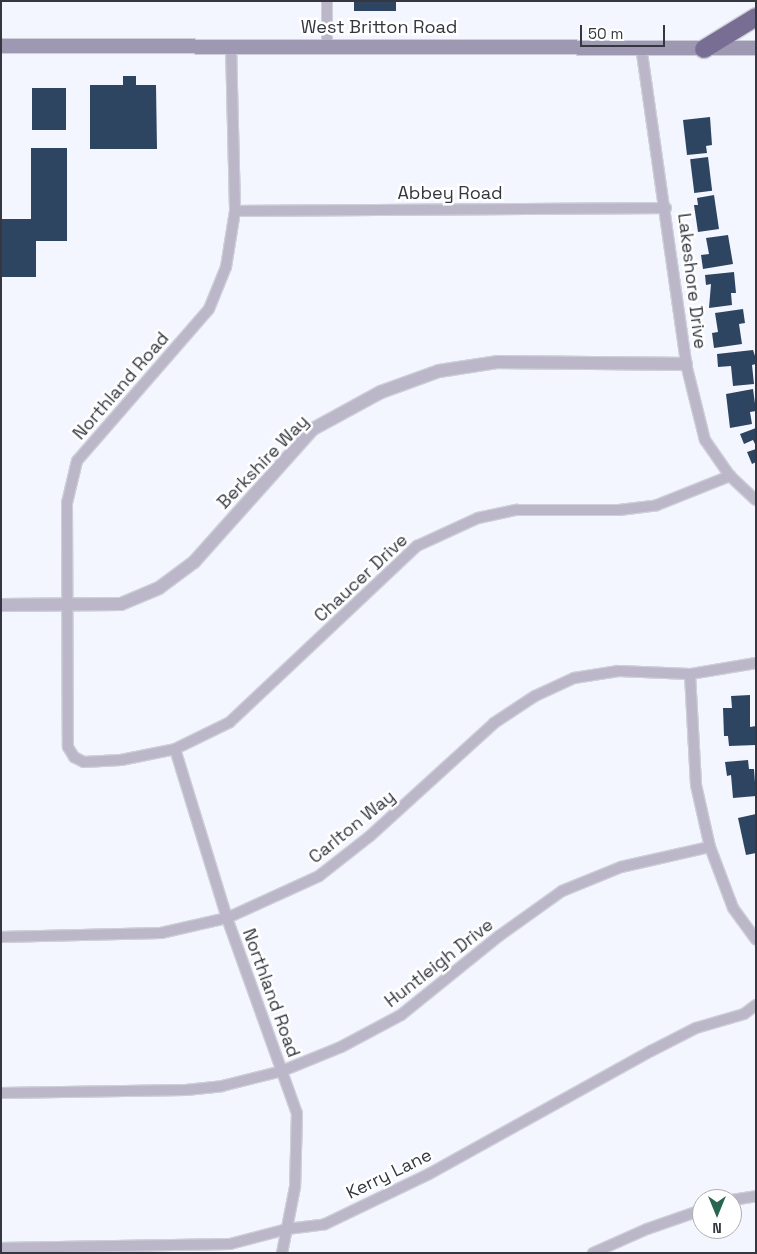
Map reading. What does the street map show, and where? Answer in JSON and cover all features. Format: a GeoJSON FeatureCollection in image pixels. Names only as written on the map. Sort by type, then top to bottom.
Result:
{"type":"FeatureCollection","features":[{"type":"Feature","properties":{"kind":"highway"},"geometry":{"type":"LineString","coordinates":[[704,49],[756,17]]}},
{"type":"Feature","properties":{"kind":"main road","name":"West Britton Road"},"geometry":{"type":"LineString","coordinates":[[1,46],[641,46],[704,49],[756,48]]}},
{"type":"Feature","properties":{"kind":"street"},"geometry":{"type":"LineString","coordinates":[[327,1],[328,46]]}},
{"type":"Feature","properties":{"kind":"street","name":"Northland Road"},"geometry":{"type":"LineString","coordinates":[[74,757],[68,747],[69,605],[66,504],[77,461],[208,309],[226,267],[235,211],[231,45]]}},
{"type":"Feature","properties":{"kind":"street","name":"Lakeshore Drive"},"geometry":{"type":"LineString","coordinates":[[641,46],[666,208],[686,364],[705,440],[730,476],[756,500]]}},
{"type":"Feature","properties":{"kind":"street","name":"Abbey Road"},"geometry":{"type":"LineString","coordinates":[[235,211],[666,208]]}},
{"type":"Feature","properties":{"kind":"street","name":"Berkshire Way"},"geometry":{"type":"LineString","coordinates":[[1,605],[121,604],[159,588],[194,562],[313,430],[381,392],[440,371],[498,362],[686,364]]}},
{"type":"Feature","properties":{"kind":"street","name":"Chaucer Drive"},"geometry":{"type":"LineString","coordinates":[[74,757],[84,762],[121,760],[175,749],[230,722],[417,546],[478,518],[516,510],[619,510],[657,505],[730,476]]}},
{"type":"Feature","properties":{"kind":"street"},"geometry":{"type":"LineString","coordinates":[[756,663],[690,674],[696,785],[710,848],[733,908],[756,940]]}},
{"type":"Feature","properties":{"kind":"street","name":"Carlton Way"},"geometry":{"type":"LineString","coordinates":[[1,937],[161,933],[227,918],[319,876],[370,836],[494,723],[535,696],[574,678],[618,671],[690,674]]}},
{"type":"Feature","properties":{"kind":"street","name":"Northland Road"},"geometry":{"type":"LineString","coordinates":[[175,749],[227,918],[298,1113],[295,1187],[282,1253]]}},
{"type":"Feature","properties":{"kind":"street","name":"Huntleigh Drive"},"geometry":{"type":"LineString","coordinates":[[1,1093],[186,1090],[222,1086],[282,1070],[341,1047],[401,1015],[499,936],[562,891],[621,867],[710,848]]}},
{"type":"Feature","properties":{"kind":"street","name":"Kerry Lane"},"geometry":{"type":"LineString","coordinates":[[1,1248],[230,1244],[287,1229],[325,1224],[429,1174],[696,1028],[744,1014],[756,1005]]}},
{"type":"Feature","properties":{"kind":"street"},"geometry":{"type":"LineString","coordinates":[[742,1198],[756,1196]]}},
{"type":"Feature","properties":{"kind":"street"},"geometry":{"type":"LineString","coordinates":[[593,1253],[647,1229],[692,1213]]}},
{"type":"Feature","properties":{"kind":"building"},"geometry":{"type":"Polygon","coordinates":[[[354,1],[396,1],[396,11],[354,11],[354,1]]]}},
{"type":"Feature","properties":{"kind":"building"},"geometry":{"type":"Polygon","coordinates":[[[123,76],[136,76],[136,85],[156,85],[157,149],[90,149],[90,85],[123,85],[123,76]]]}},
{"type":"Feature","properties":{"kind":"building"},"geometry":{"type":"Polygon","coordinates":[[[32,88],[66,88],[66,130],[32,130],[32,88]]]}},
{"type":"Feature","properties":{"kind":"building"},"geometry":{"type":"Polygon","coordinates":[[[710,117],[712,145],[706,146],[707,153],[687,155],[683,120],[710,117]]]}},
{"type":"Feature","properties":{"kind":"building"},"geometry":{"type":"Polygon","coordinates":[[[31,148],[67,148],[67,241],[36,241],[36,277],[1,277],[1,219],[31,219],[31,148]]]}},
{"type":"Feature","properties":{"kind":"building"},"geometry":{"type":"Polygon","coordinates":[[[708,157],[712,191],[694,193],[690,159],[708,157]]]}},
{"type":"Feature","properties":{"kind":"building"},"geometry":{"type":"Polygon","coordinates":[[[714,195],[719,229],[698,232],[694,205],[698,205],[697,198],[714,195]]]}},
{"type":"Feature","properties":{"kind":"building"},"geometry":{"type":"Polygon","coordinates":[[[728,235],[733,264],[703,269],[701,255],[709,254],[706,238],[728,235]]]}},
{"type":"Feature","properties":{"kind":"building"},"geometry":{"type":"Polygon","coordinates":[[[734,272],[736,293],[731,293],[732,305],[709,308],[711,284],[706,285],[705,275],[734,272]]]}},
{"type":"Feature","properties":{"kind":"building"},"geometry":{"type":"Polygon","coordinates":[[[743,309],[745,323],[739,324],[742,344],[714,348],[712,333],[718,332],[715,313],[743,309]]]}},
{"type":"Feature","properties":{"kind":"building"},"geometry":{"type":"Polygon","coordinates":[[[753,350],[756,359],[756,364],[752,365],[754,384],[733,386],[731,366],[718,367],[717,354],[753,350]]]}},
{"type":"Feature","properties":{"kind":"building"},"geometry":{"type":"Polygon","coordinates":[[[753,389],[756,411],[750,412],[752,424],[730,428],[726,394],[753,389]]]}},
{"type":"Feature","properties":{"kind":"building"},"geometry":{"type":"Polygon","coordinates":[[[756,428],[756,446],[753,440],[744,444],[740,434],[756,428]]]}},
{"type":"Feature","properties":{"kind":"building"},"geometry":{"type":"Polygon","coordinates":[[[756,449],[756,462],[752,464],[747,452],[756,449]]]}},
{"type":"Feature","properties":{"kind":"building"},"geometry":{"type":"Polygon","coordinates":[[[750,695],[750,727],[756,726],[756,745],[729,746],[728,736],[724,736],[723,708],[732,708],[731,696],[750,695]]]}},
{"type":"Feature","properties":{"kind":"building"},"geometry":{"type":"Polygon","coordinates":[[[748,760],[749,769],[754,769],[756,796],[733,798],[731,775],[727,776],[725,762],[748,760]]]}},
{"type":"Feature","properties":{"kind":"building"},"geometry":{"type":"Polygon","coordinates":[[[756,814],[756,853],[746,855],[738,818],[756,814]]]}}]}
